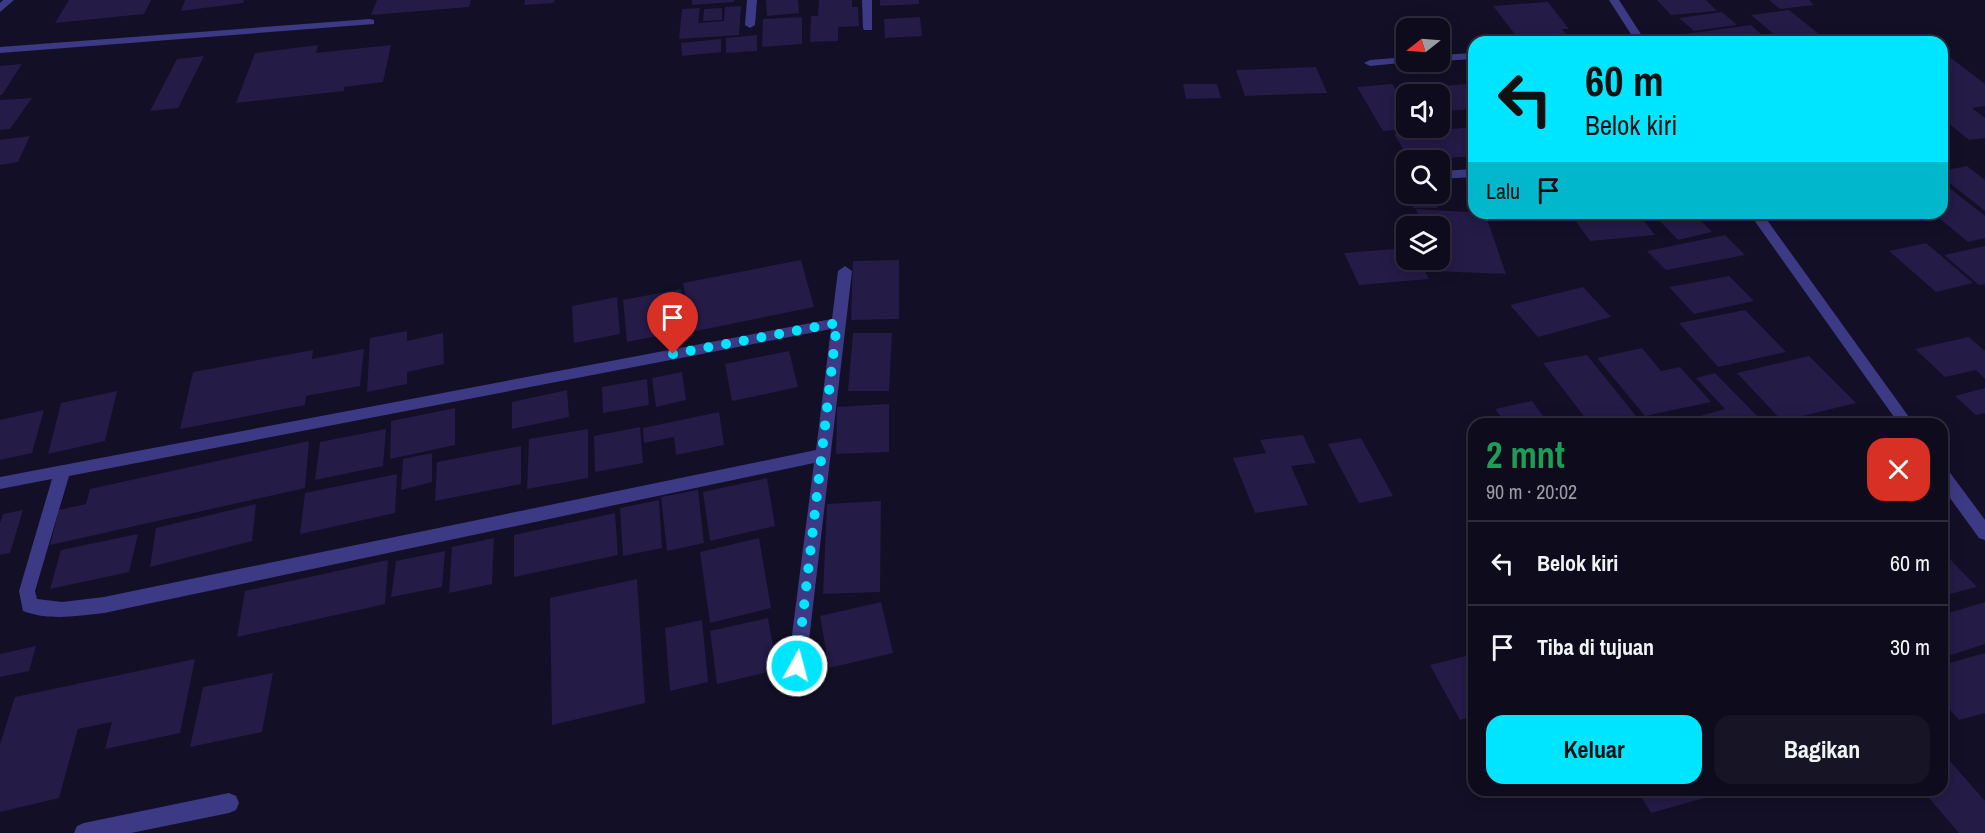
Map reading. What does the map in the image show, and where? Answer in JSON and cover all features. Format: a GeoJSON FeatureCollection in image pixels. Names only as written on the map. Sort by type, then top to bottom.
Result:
{"type":"FeatureCollection","features":[{"type":"Feature","properties":{"kind":"street"},"geometry":{"type":"LineString","coordinates":[[0,9],[9,0]]}},
{"type":"Feature","properties":{"kind":"street"},"geometry":{"type":"LineString","coordinates":[[750,25],[752,0]]}},
{"type":"Feature","properties":{"kind":"street"},"geometry":{"type":"LineString","coordinates":[[867,0],[868,28]]}},
{"type":"Feature","properties":{"kind":"street"},"geometry":{"type":"LineString","coordinates":[[1614,0],[1637,36]]}},
{"type":"Feature","properties":{"kind":"street"},"geometry":{"type":"LineString","coordinates":[[0,50],[370,22]]}},
{"type":"Feature","properties":{"kind":"street"},"geometry":{"type":"LineString","coordinates":[[1450,57],[1468,56]]}},
{"type":"Feature","properties":{"kind":"street"},"geometry":{"type":"LineString","coordinates":[[1370,63],[1396,61]]}},
{"type":"Feature","properties":{"kind":"street"},"geometry":{"type":"LineString","coordinates":[[1450,175],[1468,173]]}},
{"type":"Feature","properties":{"kind":"street"},"geometry":{"type":"LineString","coordinates":[[1759,219],[1903,418]]}},
{"type":"Feature","properties":{"kind":"street"},"geometry":{"type":"LineString","coordinates":[[797,666],[845,271]]}},
{"type":"Feature","properties":{"kind":"street"},"geometry":{"type":"LineString","coordinates":[[0,483],[837,323]]}},
{"type":"Feature","properties":{"kind":"street"},"geometry":{"type":"LineString","coordinates":[[63,470],[27,591],[29,606],[62,610],[104,605],[822,455]]}},
{"type":"Feature","properties":{"kind":"street"},"geometry":{"type":"LineString","coordinates":[[1948,482],[1985,533]]}},
{"type":"Feature","properties":{"kind":"street"},"geometry":{"type":"LineString","coordinates":[[84,833],[229,803]]}},
{"type":"Feature","properties":{"kind":"building"},"geometry":{"type":"Polygon","coordinates":[[[69,0],[151,0],[144,14],[55,23],[69,0]]]}},
{"type":"Feature","properties":{"kind":"building"},"geometry":{"type":"Polygon","coordinates":[[[185,0],[244,0],[243,3],[181,11],[185,0]]]}},
{"type":"Feature","properties":{"kind":"building"},"geometry":{"type":"Polygon","coordinates":[[[377,0],[471,0],[469,7],[371,15],[377,0]]]}},
{"type":"Feature","properties":{"kind":"building"},"geometry":{"type":"Polygon","coordinates":[[[525,0],[555,0],[554,3],[524,5],[525,0]]]}},
{"type":"Feature","properties":{"kind":"building"},"geometry":{"type":"Polygon","coordinates":[[[692,0],[734,0],[734,2],[692,5],[692,0]]]}},
{"type":"Feature","properties":{"kind":"building"},"geometry":{"type":"Polygon","coordinates":[[[766,0],[798,0],[799,13],[767,16],[766,0]]]}},
{"type":"Feature","properties":{"kind":"building"},"geometry":{"type":"Polygon","coordinates":[[[819,0],[852,0],[852,7],[858,7],[859,26],[838,27],[838,41],[810,42],[811,16],[818,16],[819,0]]]}},
{"type":"Feature","properties":{"kind":"building"},"geometry":{"type":"Polygon","coordinates":[[[880,0],[919,0],[919,4],[880,6],[880,0]]]}},
{"type":"Feature","properties":{"kind":"building"},"geometry":{"type":"Polygon","coordinates":[[[1657,0],[1706,0],[1717,11],[1671,15],[1657,0]]]}},
{"type":"Feature","properties":{"kind":"building"},"geometry":{"type":"Polygon","coordinates":[[[1769,0],[1809,0],[1814,5],[1780,9],[1769,0]]]}},
{"type":"Feature","properties":{"kind":"building"},"geometry":{"type":"Polygon","coordinates":[[[1548,2],[1569,29],[1562,29],[1567,36],[1516,36],[1493,6],[1548,2]]]}},
{"type":"Feature","properties":{"kind":"building"},"geometry":{"type":"Polygon","coordinates":[[[741,6],[739,35],[679,39],[682,9],[700,8],[698,23],[724,21],[725,7],[741,6]]]}},
{"type":"Feature","properties":{"kind":"building"},"geometry":{"type":"Polygon","coordinates":[[[722,8],[722,20],[703,21],[704,9],[722,8]]]}},
{"type":"Feature","properties":{"kind":"building"},"geometry":{"type":"Polygon","coordinates":[[[1789,10],[1822,36],[1776,36],[1751,15],[1789,10]]]}},
{"type":"Feature","properties":{"kind":"building"},"geometry":{"type":"Polygon","coordinates":[[[1722,12],[1737,25],[1694,31],[1679,18],[1722,12]]]}},
{"type":"Feature","properties":{"kind":"building"},"geometry":{"type":"Polygon","coordinates":[[[802,17],[802,44],[762,47],[763,19],[802,17]]]}},
{"type":"Feature","properties":{"kind":"building"},"geometry":{"type":"Polygon","coordinates":[[[920,17],[922,36],[885,38],[884,19],[920,17]]]}},
{"type":"Feature","properties":{"kind":"building"},"geometry":{"type":"Polygon","coordinates":[[[1751,25],[1763,36],[1670,36],[1751,25]]]}},
{"type":"Feature","properties":{"kind":"building"},"geometry":{"type":"Polygon","coordinates":[[[757,35],[757,51],[726,53],[726,38],[757,35]]]}},
{"type":"Feature","properties":{"kind":"building"},"geometry":{"type":"Polygon","coordinates":[[[721,39],[721,52],[682,56],[681,43],[721,39]]]}},
{"type":"Feature","properties":{"kind":"building"},"geometry":{"type":"Polygon","coordinates":[[[318,45],[316,53],[391,45],[383,82],[344,87],[344,91],[236,103],[255,53],[318,45]]]}},
{"type":"Feature","properties":{"kind":"building"},"geometry":{"type":"Polygon","coordinates":[[[204,56],[178,108],[150,111],[177,59],[204,56]]]}},
{"type":"Feature","properties":{"kind":"building"},"geometry":{"type":"Polygon","coordinates":[[[1948,56],[1985,84],[1985,106],[1972,108],[1985,118],[1985,138],[1969,140],[1948,123],[1948,56]]]}},
{"type":"Feature","properties":{"kind":"building"},"geometry":{"type":"Polygon","coordinates":[[[22,64],[2,95],[0,95],[0,66],[22,64]]]}},
{"type":"Feature","properties":{"kind":"building"},"geometry":{"type":"Polygon","coordinates":[[[1316,67],[1327,93],[1245,96],[1236,70],[1316,67]]]}},
{"type":"Feature","properties":{"kind":"building"},"geometry":{"type":"Polygon","coordinates":[[[1183,84],[1217,84],[1221,98],[1186,99],[1183,84]]]}},
{"type":"Feature","properties":{"kind":"building"},"geometry":{"type":"Polygon","coordinates":[[[1392,84],[1396,89],[1396,130],[1383,131],[1357,87],[1392,84]]]}},
{"type":"Feature","properties":{"kind":"building"},"geometry":{"type":"Polygon","coordinates":[[[1468,84],[1468,109],[1450,110],[1450,85],[1468,84]]]}},
{"type":"Feature","properties":{"kind":"building"},"geometry":{"type":"Polygon","coordinates":[[[32,98],[10,129],[0,130],[0,100],[32,98]]]}},
{"type":"Feature","properties":{"kind":"building"},"geometry":{"type":"Polygon","coordinates":[[[1468,128],[1468,156],[1450,158],[1450,150],[1404,150],[1396,138],[1450,138],[1450,129],[1468,128]]]}},
{"type":"Feature","properties":{"kind":"building"},"geometry":{"type":"Polygon","coordinates":[[[30,136],[18,162],[0,165],[0,140],[30,136]]]}},
{"type":"Feature","properties":{"kind":"building"},"geometry":{"type":"Polygon","coordinates":[[[1967,166],[1985,180],[1985,211],[1948,182],[1948,170],[1967,166]]]}},
{"type":"Feature","properties":{"kind":"building"},"geometry":{"type":"Polygon","coordinates":[[[1948,187],[1985,216],[1985,238],[1968,242],[1940,219],[1948,219],[1948,187]]]}},
{"type":"Feature","properties":{"kind":"building"},"geometry":{"type":"Polygon","coordinates":[[[1412,204],[1436,204],[1438,208],[1413,208],[1412,204]]]}},
{"type":"Feature","properties":{"kind":"building"},"geometry":{"type":"Polygon","coordinates":[[[1416,209],[1468,212],[1468,219],[1487,219],[1506,274],[1433,271],[1450,270],[1450,216],[1418,216],[1416,209]]]}},
{"type":"Feature","properties":{"kind":"building"},"geometry":{"type":"Polygon","coordinates":[[[1574,219],[1643,219],[1655,235],[1590,241],[1574,219]]]}},
{"type":"Feature","properties":{"kind":"building"},"geometry":{"type":"Polygon","coordinates":[[[1658,219],[1699,219],[1712,232],[1678,240],[1658,219]]]}},
{"type":"Feature","properties":{"kind":"building"},"geometry":{"type":"Polygon","coordinates":[[[1725,235],[1745,255],[1666,270],[1647,251],[1725,235]]]}},
{"type":"Feature","properties":{"kind":"building"},"geometry":{"type":"Polygon","coordinates":[[[1926,243],[1973,283],[1936,292],[1889,251],[1926,243]]]}},
{"type":"Feature","properties":{"kind":"building"},"geometry":{"type":"Polygon","coordinates":[[[1985,246],[1985,284],[1979,285],[1944,255],[1985,246]]]}},
{"type":"Feature","properties":{"kind":"building"},"geometry":{"type":"Polygon","coordinates":[[[1396,249],[1396,270],[1424,270],[1429,279],[1359,285],[1344,253],[1396,249]]]}},
{"type":"Feature","properties":{"kind":"building"},"geometry":{"type":"Polygon","coordinates":[[[801,260],[814,307],[691,332],[683,283],[801,260]]]}},
{"type":"Feature","properties":{"kind":"building"},"geometry":{"type":"Polygon","coordinates":[[[899,260],[899,319],[851,320],[853,261],[899,260]]]}},
{"type":"Feature","properties":{"kind":"building"},"geometry":{"type":"Polygon","coordinates":[[[1729,276],[1754,301],[1694,314],[1669,287],[1729,276]]]}},
{"type":"Feature","properties":{"kind":"building"},"geometry":{"type":"Polygon","coordinates":[[[1583,287],[1611,317],[1538,337],[1510,305],[1583,287]]]}},
{"type":"Feature","properties":{"kind":"building"},"geometry":{"type":"Polygon","coordinates":[[[681,289],[687,330],[627,342],[623,300],[681,289]]]}},
{"type":"Feature","properties":{"kind":"building"},"geometry":{"type":"Polygon","coordinates":[[[617,297],[620,334],[574,343],[572,306],[617,297]]]}},
{"type":"Feature","properties":{"kind":"building"},"geometry":{"type":"Polygon","coordinates":[[[1745,310],[1786,352],[1718,367],[1679,323],[1745,310]]]}},
{"type":"Feature","properties":{"kind":"building"},"geometry":{"type":"Polygon","coordinates":[[[407,331],[407,341],[443,333],[444,364],[407,372],[407,384],[367,392],[370,338],[407,331]]]}},
{"type":"Feature","properties":{"kind":"building"},"geometry":{"type":"Polygon","coordinates":[[[853,333],[892,333],[889,391],[848,391],[853,333]]]}},
{"type":"Feature","properties":{"kind":"building"},"geometry":{"type":"Polygon","coordinates":[[[1969,337],[1985,351],[1985,379],[1976,370],[1945,377],[1915,349],[1969,337]]]}},
{"type":"Feature","properties":{"kind":"building"},"geometry":{"type":"Polygon","coordinates":[[[1642,348],[1661,371],[1680,367],[1711,402],[1645,416],[1597,358],[1642,348]]]}},
{"type":"Feature","properties":{"kind":"building"},"geometry":{"type":"Polygon","coordinates":[[[364,349],[360,386],[306,396],[305,405],[180,429],[193,372],[313,350],[312,359],[364,349]]]}},
{"type":"Feature","properties":{"kind":"building"},"geometry":{"type":"Polygon","coordinates":[[[789,351],[798,387],[732,401],[725,364],[789,351]]]}},
{"type":"Feature","properties":{"kind":"building"},"geometry":{"type":"Polygon","coordinates":[[[1587,355],[1636,416],[1585,418],[1543,363],[1587,355]]]}},
{"type":"Feature","properties":{"kind":"building"},"geometry":{"type":"Polygon","coordinates":[[[1809,356],[1856,403],[1794,418],[1779,418],[1737,373],[1809,356]]]}},
{"type":"Feature","properties":{"kind":"building"},"geometry":{"type":"Polygon","coordinates":[[[682,372],[686,400],[656,407],[652,378],[682,372]]]}},
{"type":"Feature","properties":{"kind":"building"},"geometry":{"type":"Polygon","coordinates":[[[1715,373],[1759,418],[1693,418],[1725,409],[1696,378],[1715,373]]]}},
{"type":"Feature","properties":{"kind":"building"},"geometry":{"type":"Polygon","coordinates":[[[647,379],[649,405],[603,413],[602,387],[647,379]]]}},
{"type":"Feature","properties":{"kind":"building"},"geometry":{"type":"Polygon","coordinates":[[[1985,388],[1985,413],[1976,415],[1955,396],[1985,388]]]}},
{"type":"Feature","properties":{"kind":"building"},"geometry":{"type":"Polygon","coordinates":[[[567,390],[569,417],[512,429],[512,402],[567,390]]]}},
{"type":"Feature","properties":{"kind":"building"},"geometry":{"type":"Polygon","coordinates":[[[117,391],[105,441],[48,454],[61,403],[117,391]]]}},
{"type":"Feature","properties":{"kind":"building"},"geometry":{"type":"Polygon","coordinates":[[[1532,401],[1545,418],[1502,418],[1495,409],[1532,401]]]}},
{"type":"Feature","properties":{"kind":"building"},"geometry":{"type":"Polygon","coordinates":[[[889,404],[889,452],[836,454],[837,407],[889,404]]]}},
{"type":"Feature","properties":{"kind":"building"},"geometry":{"type":"Polygon","coordinates":[[[455,408],[455,445],[390,459],[391,421],[455,408]]]}},
{"type":"Feature","properties":{"kind":"building"},"geometry":{"type":"Polygon","coordinates":[[[44,410],[32,453],[0,460],[0,420],[44,410]]]}},
{"type":"Feature","properties":{"kind":"building"},"geometry":{"type":"Polygon","coordinates":[[[719,412],[724,445],[676,455],[674,437],[644,443],[643,428],[719,412]]]}},
{"type":"Feature","properties":{"kind":"building"},"geometry":{"type":"Polygon","coordinates":[[[640,427],[643,463],[595,472],[594,436],[640,427]]]}},
{"type":"Feature","properties":{"kind":"building"},"geometry":{"type":"Polygon","coordinates":[[[386,429],[383,466],[315,480],[320,442],[386,429]]]}},
{"type":"Feature","properties":{"kind":"building"},"geometry":{"type":"Polygon","coordinates":[[[588,429],[588,478],[527,489],[529,439],[588,429]]]}},
{"type":"Feature","properties":{"kind":"building"},"geometry":{"type":"Polygon","coordinates":[[[1303,435],[1316,463],[1291,466],[1308,505],[1255,513],[1233,458],[1266,453],[1260,440],[1303,435]]]}},
{"type":"Feature","properties":{"kind":"building"},"geometry":{"type":"Polygon","coordinates":[[[1361,438],[1393,496],[1359,503],[1328,444],[1361,438]]]}},
{"type":"Feature","properties":{"kind":"building"},"geometry":{"type":"Polygon","coordinates":[[[309,441],[305,488],[50,545],[59,510],[86,504],[90,489],[309,441]]]}},
{"type":"Feature","properties":{"kind":"building"},"geometry":{"type":"Polygon","coordinates":[[[521,446],[521,484],[435,501],[437,462],[521,446]]]}},
{"type":"Feature","properties":{"kind":"building"},"geometry":{"type":"Polygon","coordinates":[[[432,453],[432,482],[401,490],[403,459],[432,453]]]}},
{"type":"Feature","properties":{"kind":"building"},"geometry":{"type":"Polygon","coordinates":[[[397,474],[395,513],[300,534],[305,493],[397,474]]]}},
{"type":"Feature","properties":{"kind":"building"},"geometry":{"type":"Polygon","coordinates":[[[767,478],[775,526],[710,541],[703,492],[767,478]]]}},
{"type":"Feature","properties":{"kind":"building"},"geometry":{"type":"Polygon","coordinates":[[[698,490],[704,543],[667,551],[661,497],[698,490]]]}},
{"type":"Feature","properties":{"kind":"building"},"geometry":{"type":"Polygon","coordinates":[[[659,500],[662,548],[623,556],[620,508],[659,500]]]}},
{"type":"Feature","properties":{"kind":"building"},"geometry":{"type":"Polygon","coordinates":[[[881,501],[880,592],[823,594],[827,504],[881,501]]]}},
{"type":"Feature","properties":{"kind":"building"},"geometry":{"type":"Polygon","coordinates":[[[256,504],[252,541],[150,567],[156,528],[256,504]]]}},
{"type":"Feature","properties":{"kind":"building"},"geometry":{"type":"Polygon","coordinates":[[[23,510],[10,553],[0,555],[0,523],[3,514],[23,510]]]}},
{"type":"Feature","properties":{"kind":"building"},"geometry":{"type":"Polygon","coordinates":[[[615,513],[618,555],[514,577],[514,535],[615,513]]]}},
{"type":"Feature","properties":{"kind":"building"},"geometry":{"type":"Polygon","coordinates":[[[138,534],[129,572],[50,589],[61,550],[138,534]]]}},
{"type":"Feature","properties":{"kind":"building"},"geometry":{"type":"Polygon","coordinates":[[[494,538],[492,584],[449,593],[452,547],[494,538]]]}},
{"type":"Feature","properties":{"kind":"building"},"geometry":{"type":"Polygon","coordinates":[[[759,538],[771,608],[710,623],[700,552],[759,538]]]}},
{"type":"Feature","properties":{"kind":"building"},"geometry":{"type":"Polygon","coordinates":[[[445,551],[442,587],[391,597],[396,561],[445,551]]]}},
{"type":"Feature","properties":{"kind":"building"},"geometry":{"type":"Polygon","coordinates":[[[1948,557],[1977,587],[1948,594],[1948,557]]]}},
{"type":"Feature","properties":{"kind":"building"},"geometry":{"type":"Polygon","coordinates":[[[388,560],[385,604],[237,637],[245,591],[388,560]]]}},
{"type":"Feature","properties":{"kind":"building"},"geometry":{"type":"Polygon","coordinates":[[[637,579],[645,703],[552,725],[550,598],[637,579]]]}},
{"type":"Feature","properties":{"kind":"building"},"geometry":{"type":"Polygon","coordinates":[[[881,602],[893,653],[829,668],[820,616],[881,602]]]}},
{"type":"Feature","properties":{"kind":"building"},"geometry":{"type":"Polygon","coordinates":[[[1985,602],[1985,644],[1951,655],[1948,652],[1948,613],[1985,602]]]}},
{"type":"Feature","properties":{"kind":"building"},"geometry":{"type":"Polygon","coordinates":[[[768,618],[777,670],[717,684],[710,631],[768,618]]]}},
{"type":"Feature","properties":{"kind":"building"},"geometry":{"type":"Polygon","coordinates":[[[702,620],[708,682],[670,691],[665,628],[702,620]]]}},
{"type":"Feature","properties":{"kind":"building"},"geometry":{"type":"Polygon","coordinates":[[[36,646],[29,671],[0,677],[0,654],[36,646]]]}},
{"type":"Feature","properties":{"kind":"building"},"geometry":{"type":"Polygon","coordinates":[[[1985,653],[1985,713],[1959,720],[1948,708],[1948,663],[1985,653]]]}},
{"type":"Feature","properties":{"kind":"building"},"geometry":{"type":"Polygon","coordinates":[[[1468,656],[1468,718],[1460,720],[1430,665],[1468,656]]]}},
{"type":"Feature","properties":{"kind":"building"},"geometry":{"type":"Polygon","coordinates":[[[195,659],[180,733],[105,749],[112,722],[78,729],[59,798],[0,812],[0,744],[15,697],[195,659]]]}},
{"type":"Feature","properties":{"kind":"building"},"geometry":{"type":"Polygon","coordinates":[[[273,673],[262,732],[190,747],[203,687],[273,673]]]}},
{"type":"Feature","properties":{"kind":"building"},"geometry":{"type":"Polygon","coordinates":[[[1948,760],[1985,801],[1985,833],[1959,833],[1927,796],[1948,796],[1948,760]]]}},
{"type":"Feature","properties":{"kind":"building"},"geometry":{"type":"Polygon","coordinates":[[[1641,796],[1711,796],[1651,813],[1641,796]]]}},
{"type":"Feature","properties":{"kind":"route"},"geometry":{"type":"LineString","coordinates":[[673,354],[837,323],[797,666]]}}]}
